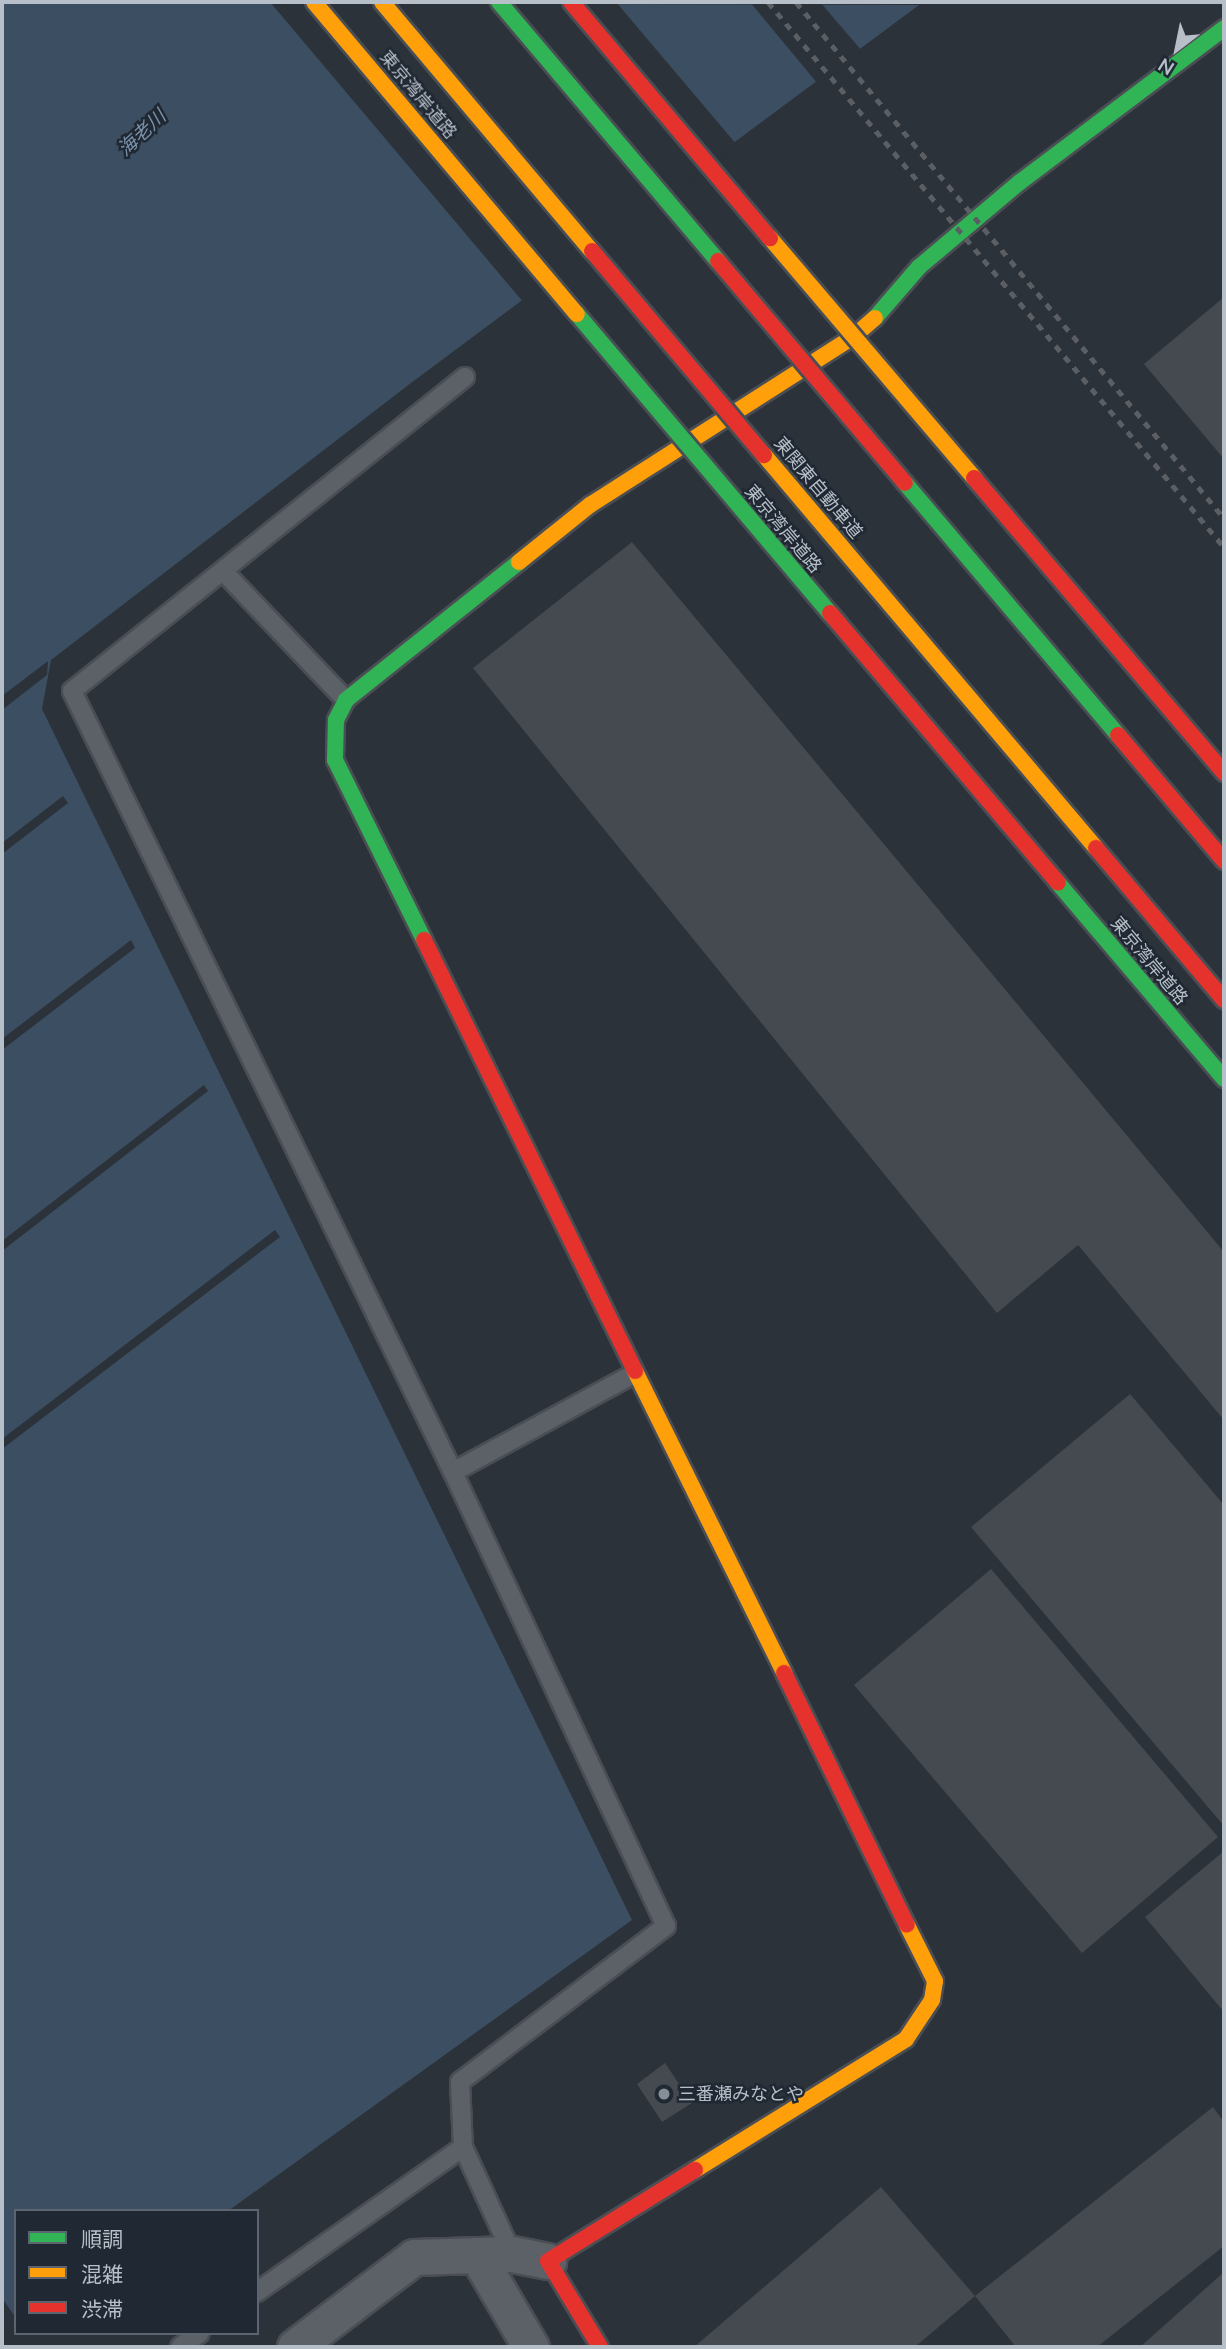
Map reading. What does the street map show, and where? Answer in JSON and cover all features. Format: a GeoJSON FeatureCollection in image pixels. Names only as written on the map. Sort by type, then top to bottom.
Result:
{"type":"FeatureCollection","features":[{"type":"Feature","properties":{"kind":"main road","name":"東京湾岸道路"},"geometry":{"type":"LineString","coordinates":[[314,2],[1224,1079]]}},
{"type":"Feature","properties":{"kind":"main road","name":"東関東自動車道"},"geometry":{"type":"LineString","coordinates":[[382,2],[1224,1000]]}},
{"type":"Feature","properties":{"kind":"main road"},"geometry":{"type":"LineString","coordinates":[[499,2],[1224,861]]}},
{"type":"Feature","properties":{"kind":"main road"},"geometry":{"type":"LineString","coordinates":[[571,2],[1224,773]]}},
{"type":"Feature","properties":{"kind":"main road"},"geometry":{"type":"LineString","coordinates":[[600,2347],[548,2261],[906,2039],[932,2000],[934,1981],[335,760],[336,720],[346,701],[590,505],[853,338],[890,305],[919,267],[1020,182],[1224,28]]}},
{"type":"Feature","properties":{"kind":"street"},"geometry":{"type":"LineString","coordinates":[[295,2347],[414,2257],[512,2254],[548,2261]]}},
{"type":"Feature","properties":{"kind":"street"},"geometry":{"type":"LineString","coordinates":[[477,2255],[531,2347]]}},
{"type":"Feature","properties":{"kind":"lane"},"geometry":{"type":"LineString","coordinates":[[465,377],[72,691],[453,1472],[666,1926],[460,2082],[463,2147],[512,2254]]}},
{"type":"Feature","properties":{"kind":"lane"},"geometry":{"type":"LineString","coordinates":[[223,571],[346,701]]}},
{"type":"Feature","properties":{"kind":"lane"},"geometry":{"type":"LineString","coordinates":[[453,1472],[635,1373]]}},
{"type":"Feature","properties":{"kind":"lane"},"geometry":{"type":"LineString","coordinates":[[259,2291],[463,2147]]}},
{"type":"Feature","properties":{"kind":"lane"},"geometry":{"type":"LineString","coordinates":[[180,2347],[197,2335]]}},
{"type":"Feature","properties":{"kind":"water","name":"海老川"},"geometry":{"type":"Polygon","coordinates":[[[2,2],[919,5],[411,383],[51,660],[42,709],[632,1920],[231,2209],[14,2209],[14,2315],[2,2298],[2,710],[47,675],[48,661],[2,696],[2,2]]]}},
{"type":"Feature","properties":{"kind":"pier"},"geometry":{"type":"Polygon","coordinates":[[[270,2],[616,2],[737,145],[524,303],[270,2]]]}},
{"type":"Feature","properties":{"kind":"pier"},"geometry":{"type":"Polygon","coordinates":[[[750,2],[820,2],[862,51],[818,84],[750,2]]]}},
{"type":"Feature","properties":{"kind":"pier"},"geometry":{"type":"Polygon","coordinates":[[[63,796],[68,803],[2,854],[2,843],[63,796]]]}},
{"type":"Feature","properties":{"kind":"pier"},"geometry":{"type":"Polygon","coordinates":[[[131,940],[135,948],[2,1050],[2,1039],[131,940]]]}},
{"type":"Feature","properties":{"kind":"pier"},"geometry":{"type":"Polygon","coordinates":[[[204,1085],[208,1091],[2,1251],[2,1241],[204,1085]]]}},
{"type":"Feature","properties":{"kind":"pier"},"geometry":{"type":"Polygon","coordinates":[[[275,1230],[280,1237],[2,1449],[2,1439],[275,1230]]]}},
{"type":"Feature","properties":{"kind":"building"},"geometry":{"type":"Polygon","coordinates":[[[1224,297],[1224,459],[1144,364],[1224,297]]]}},
{"type":"Feature","properties":{"kind":"building"},"geometry":{"type":"Polygon","coordinates":[[[632,542],[1224,1252],[1224,1420],[1078,1245],[997,1313],[473,668],[632,542]]]}},
{"type":"Feature","properties":{"kind":"building"},"geometry":{"type":"Polygon","coordinates":[[[1130,1394],[1224,1505],[1224,1826],[971,1527],[1130,1394]]]}},
{"type":"Feature","properties":{"kind":"building"},"geometry":{"type":"Polygon","coordinates":[[[991,1569],[1218,1837],[1082,1953],[854,1685],[991,1569]]]}},
{"type":"Feature","properties":{"kind":"building"},"geometry":{"type":"Polygon","coordinates":[[[1224,1851],[1224,2012],[1145,1917],[1224,1851]]]}},
{"type":"Feature","properties":{"kind":"building"},"geometry":{"type":"Polygon","coordinates":[[[665,2063],[692,2103],[662,2122],[637,2084],[665,2063]]]}},
{"type":"Feature","properties":{"kind":"building"},"geometry":{"type":"Polygon","coordinates":[[[1213,2107],[1224,2122],[1224,2246],[1097,2347],[1016,2347],[975,2296],[1213,2107]]]}},
{"type":"Feature","properties":{"kind":"building"},"geometry":{"type":"Polygon","coordinates":[[[881,2187],[975,2296],[915,2347],[694,2347],[881,2187]]]}},
{"type":"Feature","properties":{"kind":"building"},"geometry":{"type":"Polygon","coordinates":[[[1224,2272],[1224,2347],[1140,2347],[1224,2272]]]}},
{"type":"Feature","properties":{"kind":"railway"},"geometry":{"type":"LineString","coordinates":[[768,2],[1224,547]]}},
{"type":"Feature","properties":{"kind":"railway"},"geometry":{"type":"LineString","coordinates":[[796,2],[1224,518]]}},
{"type":"Feature","properties":{"kind":"traffic: fast"},"geometry":{"type":"LineString","coordinates":[[499,2],[718,261]]}},
{"type":"Feature","properties":{"kind":"traffic: fast"},"geometry":{"type":"LineString","coordinates":[[875,318],[919,267],[1020,182],[1224,28]]}},
{"type":"Feature","properties":{"kind":"traffic: fast"},"geometry":{"type":"LineString","coordinates":[[577,314],[830,613]]}},
{"type":"Feature","properties":{"kind":"traffic: fast"},"geometry":{"type":"LineString","coordinates":[[905,483],[1118,735]]}},
{"type":"Feature","properties":{"kind":"traffic: fast"},"geometry":{"type":"LineString","coordinates":[[424,940],[335,760],[336,720],[346,700],[519,562]]}},
{"type":"Feature","properties":{"kind":"traffic: fast"},"geometry":{"type":"LineString","coordinates":[[1058,883],[1224,1079]]}},
{"type":"Feature","properties":{"kind":"traffic: slow"},"geometry":{"type":"LineString","coordinates":[[314,2],[577,314]]}},
{"type":"Feature","properties":{"kind":"traffic: slow"},"geometry":{"type":"LineString","coordinates":[[382,2],[592,251]]}},
{"type":"Feature","properties":{"kind":"traffic: slow"},"geometry":{"type":"LineString","coordinates":[[770,238],[974,478]]}},
{"type":"Feature","properties":{"kind":"traffic: slow"},"geometry":{"type":"LineString","coordinates":[[519,562],[590,505],[853,337],[875,318]]}},
{"type":"Feature","properties":{"kind":"traffic: slow"},"geometry":{"type":"LineString","coordinates":[[764,455],[1096,848]]}},
{"type":"Feature","properties":{"kind":"traffic: slow"},"geometry":{"type":"LineString","coordinates":[[635,1371],[784,1673]]}},
{"type":"Feature","properties":{"kind":"traffic: slow"},"geometry":{"type":"LineString","coordinates":[[695,2170],[906,2039],[932,2000],[935,1981],[907,1925]]}},
{"type":"Feature","properties":{"kind":"traffic: jam"},"geometry":{"type":"LineString","coordinates":[[571,2],[770,238]]}},
{"type":"Feature","properties":{"kind":"traffic: jam"},"geometry":{"type":"LineString","coordinates":[[592,251],[764,455]]}},
{"type":"Feature","properties":{"kind":"traffic: jam"},"geometry":{"type":"LineString","coordinates":[[718,261],[905,483]]}},
{"type":"Feature","properties":{"kind":"traffic: jam"},"geometry":{"type":"LineString","coordinates":[[974,478],[1224,773]]}},
{"type":"Feature","properties":{"kind":"traffic: jam"},"geometry":{"type":"LineString","coordinates":[[830,613],[1058,883]]}},
{"type":"Feature","properties":{"kind":"traffic: jam"},"geometry":{"type":"LineString","coordinates":[[1118,735],[1224,861]]}},
{"type":"Feature","properties":{"kind":"traffic: jam"},"geometry":{"type":"LineString","coordinates":[[1096,848],[1224,1000]]}},
{"type":"Feature","properties":{"kind":"traffic: jam"},"geometry":{"type":"LineString","coordinates":[[424,940],[635,1371]]}},
{"type":"Feature","properties":{"kind":"traffic: jam"},"geometry":{"type":"LineString","coordinates":[[784,1673],[907,1925]]}},
{"type":"Feature","properties":{"kind":"traffic: jam"},"geometry":{"type":"LineString","coordinates":[[600,2347],[548,2261],[695,2170]]}},
{"type":"Feature","properties":{"kind":"place","name":"三番瀬みなとや"},"geometry":{"type":"Point","coordinates":[664,2094]}}]}
